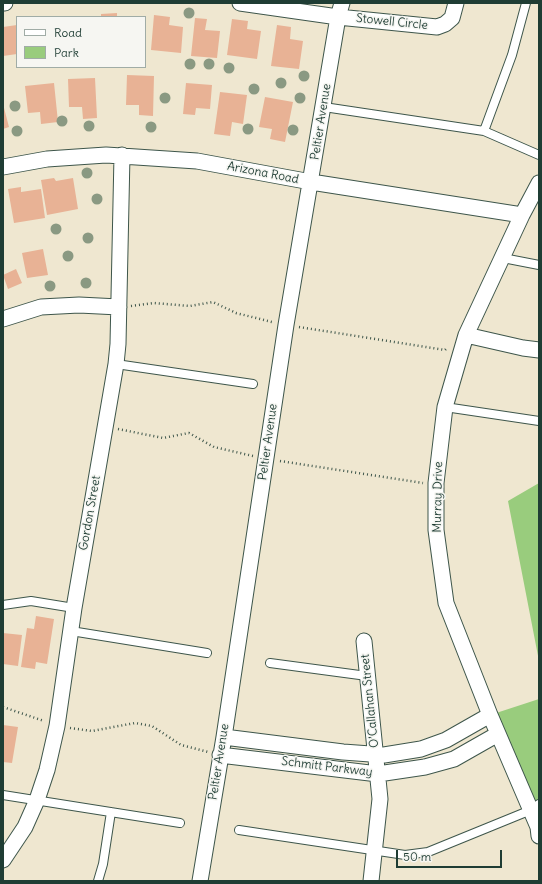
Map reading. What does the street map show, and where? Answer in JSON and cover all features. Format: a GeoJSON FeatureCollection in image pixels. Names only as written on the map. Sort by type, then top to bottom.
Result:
{"type":"FeatureCollection","features":[{"type":"Feature","properties":{"kind":"street","name":"Stowell Circle"},"geometry":{"type":"LineString","coordinates":[[240,3],[340,10],[437,27],[445,24],[452,18],[456,3]]}},
{"type":"Feature","properties":{"kind":"street","name":"Peltier Avenue"},"geometry":{"type":"LineString","coordinates":[[200,881],[224,737],[286,325],[340,10]]}},
{"type":"Feature","properties":{"kind":"street","name":"Arizona Road"},"geometry":{"type":"LineString","coordinates":[[3,167],[77,156],[122,155],[197,161],[311,182],[522,215]]}},
{"type":"Feature","properties":{"kind":"street","name":"Gordon Street"},"geometry":{"type":"LineString","coordinates":[[3,860],[25,827],[37,800],[47,770],[57,726],[74,608],[116,364],[119,307],[122,155]]}},
{"type":"Feature","properties":{"kind":"street","name":"Murray Drive"},"geometry":{"type":"LineString","coordinates":[[539,183],[522,215],[466,335],[444,407],[436,483],[436,530],[446,603],[498,734],[535,807],[539,836]]}},
{"type":"Feature","properties":{"kind":"street"},"geometry":{"type":"LineString","coordinates":[[3,319],[41,307],[79,305],[119,307]]}},
{"type":"Feature","properties":{"kind":"street"},"geometry":{"type":"LineString","coordinates":[[466,335],[523,348],[539,350]]}},
{"type":"Feature","properties":{"kind":"street","name":"O’Callahan Street"},"geometry":{"type":"LineString","coordinates":[[364,641],[380,800],[371,881]]}},
{"type":"Feature","properties":{"kind":"street","name":"Schmitt Parkway"},"geometry":{"type":"LineString","coordinates":[[224,737],[343,752],[384,755],[422,749],[446,740],[490,715]]}},
{"type":"Feature","properties":{"kind":"street","name":"Schmitt Parkway"},"geometry":{"type":"LineString","coordinates":[[220,755],[378,774],[425,767],[454,759],[498,734]]}},
{"type":"Feature","properties":{"kind":"lane"},"geometry":{"type":"LineString","coordinates":[[484,131],[512,55],[526,3]]}},
{"type":"Feature","properties":{"kind":"lane"},"geometry":{"type":"LineString","coordinates":[[324,107],[484,131],[539,154]]}},
{"type":"Feature","properties":{"kind":"lane"},"geometry":{"type":"LineString","coordinates":[[503,258],[539,265]]}},
{"type":"Feature","properties":{"kind":"lane"},"geometry":{"type":"LineString","coordinates":[[116,364],[253,384]]}},
{"type":"Feature","properties":{"kind":"lane"},"geometry":{"type":"LineString","coordinates":[[444,407],[539,420]]}},
{"type":"Feature","properties":{"kind":"lane"},"geometry":{"type":"LineString","coordinates":[[3,605],[31,601],[74,608]]}},
{"type":"Feature","properties":{"kind":"lane"},"geometry":{"type":"LineString","coordinates":[[71,632],[206,653]]}},
{"type":"Feature","properties":{"kind":"lane"},"geometry":{"type":"LineString","coordinates":[[270,663],[367,676]]}},
{"type":"Feature","properties":{"kind":"lane"},"geometry":{"type":"LineString","coordinates":[[3,795],[180,823]]}},
{"type":"Feature","properties":{"kind":"lane"},"geometry":{"type":"LineString","coordinates":[[240,830],[375,852],[405,855],[428,852],[535,807]]}},
{"type":"Feature","properties":{"kind":"lane"},"geometry":{"type":"LineString","coordinates":[[98,881],[103,864],[111,812]]}},
{"type":"Feature","properties":{"kind":"path"},"geometry":{"type":"LineString","coordinates":[[3,707],[57,726],[92,731],[134,723],[152,726],[181,745],[220,755]]}},
{"type":"Feature","properties":{"kind":"green space"},"geometry":{"type":"Polygon","coordinates":[[[539,483],[539,661],[508,501],[539,483]]]}},
{"type":"Feature","properties":{"kind":"green space"},"geometry":{"type":"Polygon","coordinates":[[[539,699],[539,827],[490,715],[539,699]]]}},
{"type":"Feature","properties":{"kind":"building"},"geometry":{"type":"Polygon","coordinates":[[[117,13],[117,16],[101,16],[101,14],[117,13]]]}},
{"type":"Feature","properties":{"kind":"building"},"geometry":{"type":"Polygon","coordinates":[[[154,15],[170,17],[169,25],[183,27],[181,53],[151,50],[154,15]]]}},
{"type":"Feature","properties":{"kind":"building"},"geometry":{"type":"Polygon","coordinates":[[[195,18],[207,19],[205,30],[220,31],[217,58],[191,56],[195,18]]]}},
{"type":"Feature","properties":{"kind":"building"},"geometry":{"type":"Polygon","coordinates":[[[232,19],[248,21],[247,29],[261,31],[257,59],[227,55],[232,19]]]}},
{"type":"Feature","properties":{"kind":"building"},"geometry":{"type":"Polygon","coordinates":[[[16,25],[16,54],[3,56],[3,27],[16,25]]]}},
{"type":"Feature","properties":{"kind":"building"},"geometry":{"type":"Polygon","coordinates":[[[277,25],[291,27],[290,39],[303,41],[299,69],[271,66],[277,25]]]}},
{"type":"Feature","properties":{"kind":"building"},"geometry":{"type":"Polygon","coordinates":[[[127,75],[154,76],[153,116],[139,115],[139,105],[126,105],[127,75]]]}},
{"type":"Feature","properties":{"kind":"building"},"geometry":{"type":"Polygon","coordinates":[[[95,78],[97,118],[83,119],[82,107],[69,107],[68,79],[95,78]]]}},
{"type":"Feature","properties":{"kind":"building"},"geometry":{"type":"Polygon","coordinates":[[[54,83],[58,122],[41,124],[40,112],[28,113],[25,86],[54,83]]]}},
{"type":"Feature","properties":{"kind":"building"},"geometry":{"type":"Polygon","coordinates":[[[186,83],[212,85],[210,109],[196,108],[195,115],[183,114],[186,83]]]}},
{"type":"Feature","properties":{"kind":"building"},"geometry":{"type":"Polygon","coordinates":[[[220,92],[247,95],[243,124],[232,122],[230,136],[214,134],[220,92]]]}},
{"type":"Feature","properties":{"kind":"building"},"geometry":{"type":"Polygon","coordinates":[[[265,97],[293,102],[285,142],[270,139],[272,129],[259,127],[265,97]]]}},
{"type":"Feature","properties":{"kind":"building"},"geometry":{"type":"Polygon","coordinates":[[[3,104],[9,127],[3,129],[3,104]]]}},
{"type":"Feature","properties":{"kind":"building"},"geometry":{"type":"Polygon","coordinates":[[[54,178],[56,181],[73,178],[78,209],[47,215],[41,180],[54,178]]]}},
{"type":"Feature","properties":{"kind":"building"},"geometry":{"type":"Polygon","coordinates":[[[21,187],[21,192],[41,189],[45,218],[14,223],[8,189],[21,187]]]}},
{"type":"Feature","properties":{"kind":"building"},"geometry":{"type":"Polygon","coordinates":[[[43,249],[48,275],[27,278],[22,253],[43,249]]]}},
{"type":"Feature","properties":{"kind":"building"},"geometry":{"type":"Polygon","coordinates":[[[16,269],[22,283],[8,289],[3,275],[16,269]]]}},
{"type":"Feature","properties":{"kind":"building"},"geometry":{"type":"Polygon","coordinates":[[[36,616],[54,619],[47,664],[36,662],[35,669],[21,667],[27,628],[34,629],[36,616]]]}},
{"type":"Feature","properties":{"kind":"building"},"geometry":{"type":"Polygon","coordinates":[[[3,633],[22,635],[18,666],[3,664],[3,633]]]}},
{"type":"Feature","properties":{"kind":"building"},"geometry":{"type":"Polygon","coordinates":[[[3,725],[18,727],[12,763],[3,762],[3,725]]]}}]}
